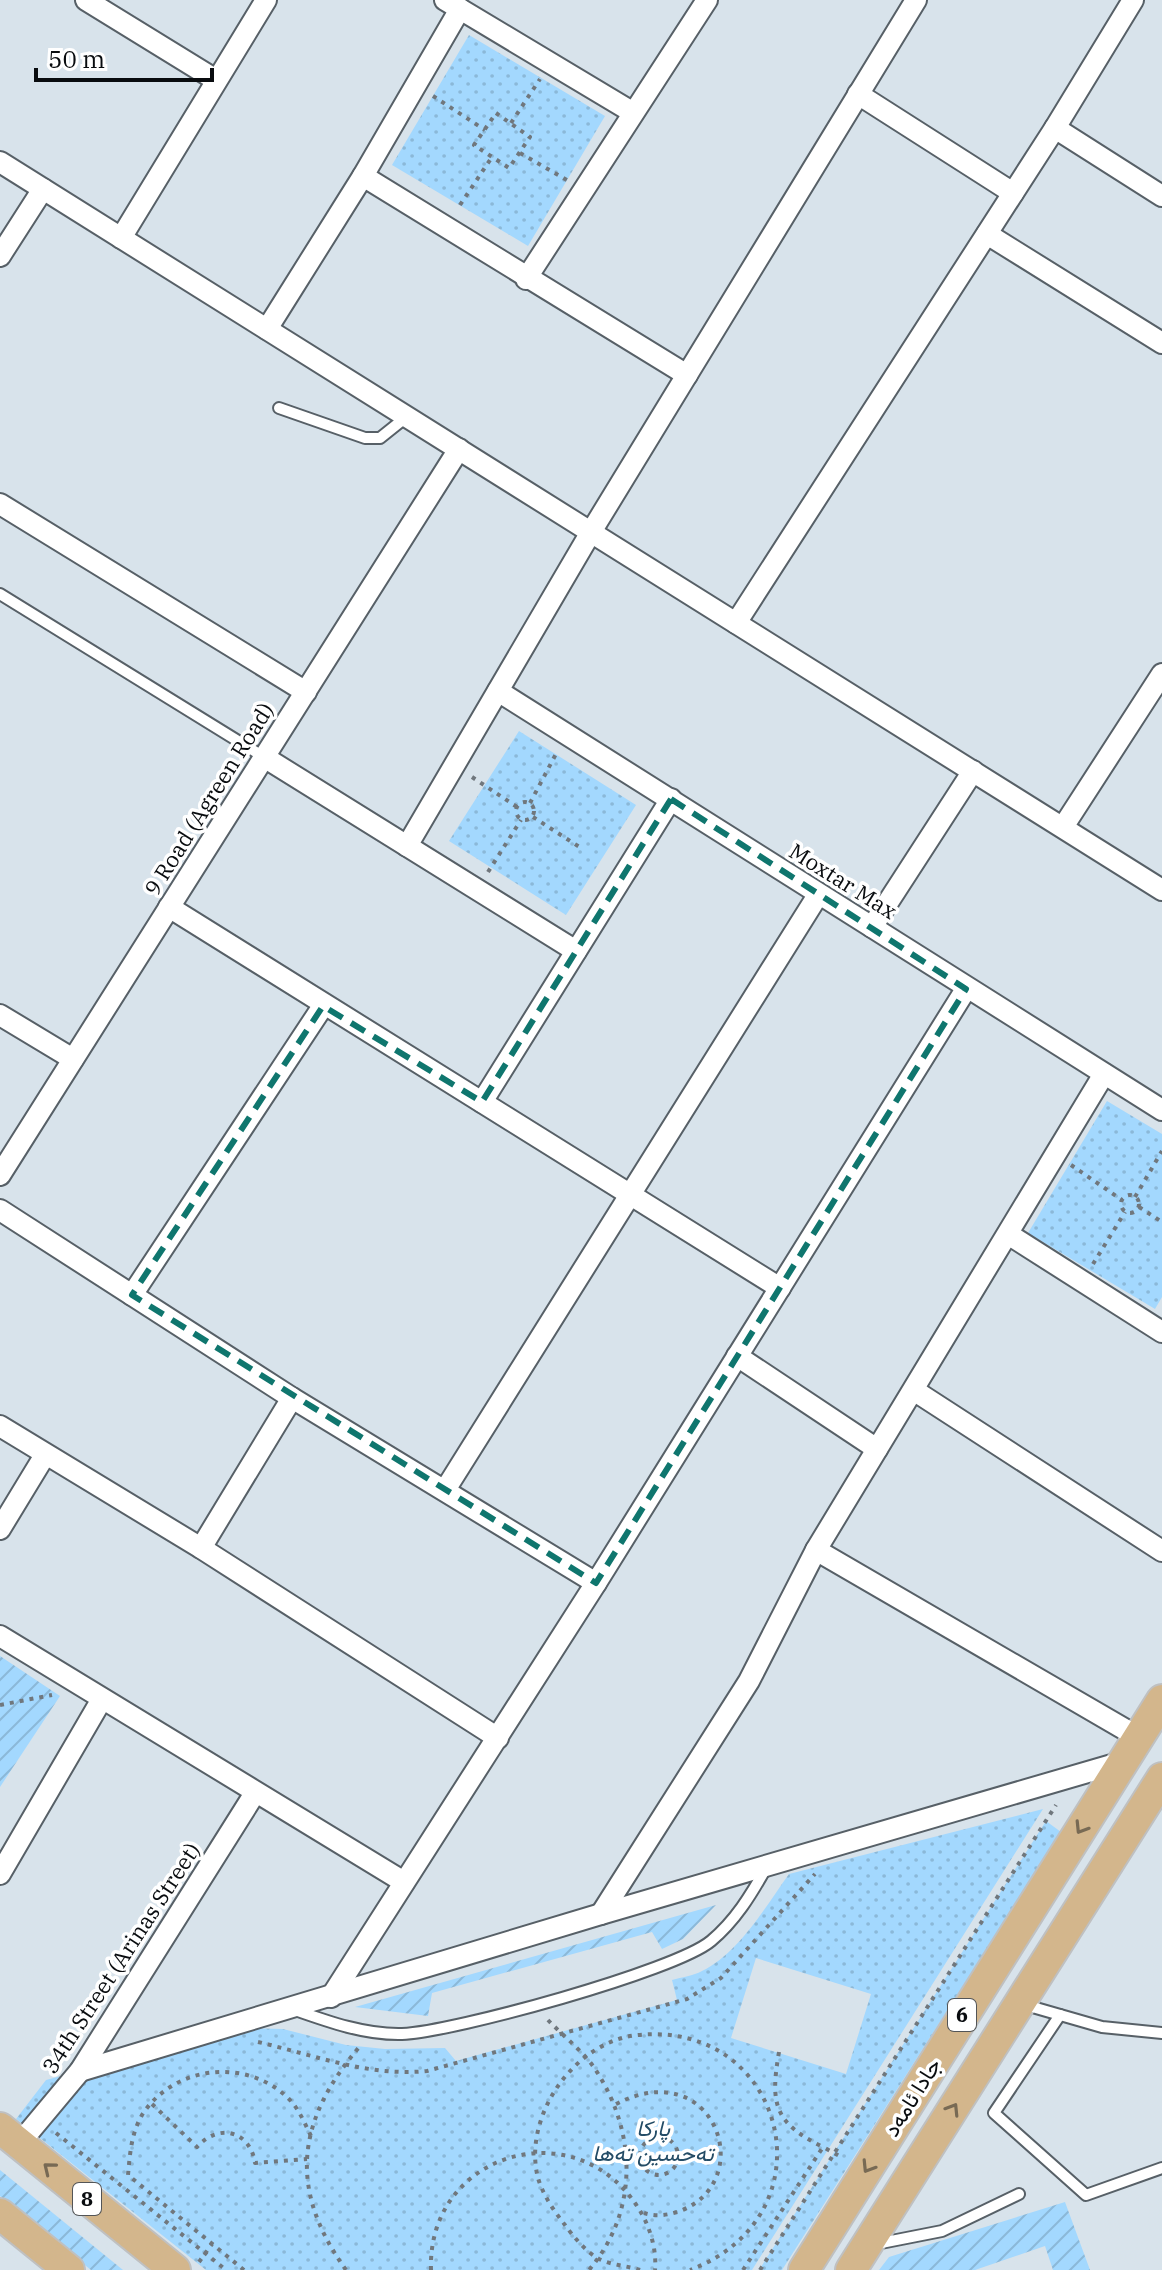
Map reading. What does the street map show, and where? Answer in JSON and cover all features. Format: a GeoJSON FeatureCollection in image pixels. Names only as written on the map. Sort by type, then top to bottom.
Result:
{"type":"FeatureCollection","features":[{"type":"Feature","properties":{"kind":"main road","name":"6"},"geometry":{"type":"LineString","coordinates":[[1130,1749],[1162,1700]]}},
{"type":"Feature","properties":{"kind":"main road","name":"جادا ئامەد"},"geometry":{"type":"LineString","coordinates":[[804,2270],[1130,1749]]}},
{"type":"Feature","properties":{"kind":"main road","name":"جادا ئامەد"},"geometry":{"type":"LineString","coordinates":[[859,2258],[1162,1778]]}},
{"type":"Feature","properties":{"kind":"main road","name":"8"},"geometry":{"type":"LineString","coordinates":[[10,2136],[175,2270]]}},
{"type":"Feature","properties":{"kind":"main road"},"geometry":{"type":"LineString","coordinates":[[1,2217],[69,2270]]}},
{"type":"Feature","properties":{"kind":"street"},"geometry":{"type":"LineString","coordinates":[[86,0],[216,80]]}},
{"type":"Feature","properties":{"kind":"street"},"geometry":{"type":"LineString","coordinates":[[121,238],[266,0]]}},
{"type":"Feature","properties":{"kind":"street"},"geometry":{"type":"LineString","coordinates":[[526,279],[707,0]]}},
{"type":"Feature","properties":{"kind":"street"},"geometry":{"type":"LineString","coordinates":[[407,846],[591,532],[916,0]]}},
{"type":"Feature","properties":{"kind":"street"},"geometry":{"type":"LineString","coordinates":[[736,623],[1055,128],[1133,0]]}},
{"type":"Feature","properties":{"kind":"street"},"geometry":{"type":"LineString","coordinates":[[267,329],[363,176],[453,5],[632,112]]}},
{"type":"Feature","properties":{"kind":"street"},"geometry":{"type":"LineString","coordinates":[[858,94],[1013,193]]}},
{"type":"Feature","properties":{"kind":"street"},"geometry":{"type":"LineString","coordinates":[[1055,128],[1162,196]]}},
{"type":"Feature","properties":{"kind":"street"},"geometry":{"type":"LineString","coordinates":[[0,162],[1162,890]]}},
{"type":"Feature","properties":{"kind":"street"},"geometry":{"type":"LineString","coordinates":[[363,176],[526,279],[687,375]]}},
{"type":"Feature","properties":{"kind":"street"},"geometry":{"type":"LineString","coordinates":[[0,256],[43,189]]}},
{"type":"Feature","properties":{"kind":"street"},"geometry":{"type":"LineString","coordinates":[[987,234],[1162,343]]}},
{"type":"Feature","properties":{"kind":"street","name":"9 Road (Agreen Road)"},"geometry":{"type":"LineString","coordinates":[[0,1175],[459,449]]}},
{"type":"Feature","properties":{"kind":"street"},"geometry":{"type":"LineString","coordinates":[[0,504],[306,692]]}},
{"type":"Feature","properties":{"kind":"street"},"geometry":{"type":"LineString","coordinates":[[1063,827],[1162,674]]}},
{"type":"Feature","properties":{"kind":"street","name":"Moxtar Max"},"geometry":{"type":"LineString","coordinates":[[498,691],[1162,1110]]}},
{"type":"Feature","properties":{"kind":"street"},"geometry":{"type":"LineString","coordinates":[[264,757],[576,951]]}},
{"type":"Feature","properties":{"kind":"street"},"geometry":{"type":"LineString","coordinates":[[872,927],[973,771]]}},
{"type":"Feature","properties":{"kind":"street"},"geometry":{"type":"LineString","coordinates":[[482,1102],[671,799]]}},
{"type":"Feature","properties":{"kind":"street"},"geometry":{"type":"LineString","coordinates":[[445,1490],[818,895]]}},
{"type":"Feature","properties":{"kind":"street"},"geometry":{"type":"LineString","coordinates":[[169,907],[323,1006],[780,1288]]}},
{"type":"Feature","properties":{"kind":"street"},"geometry":{"type":"LineString","coordinates":[[331,1997],[596,1583],[966,989]]}},
{"type":"Feature","properties":{"kind":"street"},"geometry":{"type":"LineString","coordinates":[[132,1295],[323,1006]]}},
{"type":"Feature","properties":{"kind":"street"},"geometry":{"type":"LineString","coordinates":[[0,1015],[73,1059]]}},
{"type":"Feature","properties":{"kind":"street"},"geometry":{"type":"LineString","coordinates":[[601,1914],[749,1681],[816,1550],[1104,1074]]}},
{"type":"Feature","properties":{"kind":"street"},"geometry":{"type":"LineString","coordinates":[[0,1210],[292,1398],[596,1583]]}},
{"type":"Feature","properties":{"kind":"street"},"geometry":{"type":"LineString","coordinates":[[1008,1234],[1161,1330]]}},
{"type":"Feature","properties":{"kind":"street"},"geometry":{"type":"LineString","coordinates":[[737,1356],[877,1449]]}},
{"type":"Feature","properties":{"kind":"street"},"geometry":{"type":"LineString","coordinates":[[915,1391],[1162,1551]]}},
{"type":"Feature","properties":{"kind":"street"},"geometry":{"type":"LineString","coordinates":[[201,1548],[292,1398]]}},
{"type":"Feature","properties":{"kind":"street"},"geometry":{"type":"LineString","coordinates":[[0,1426],[201,1548],[498,1738]]}},
{"type":"Feature","properties":{"kind":"street"},"geometry":{"type":"LineString","coordinates":[[0,1529],[45,1455]]}},
{"type":"Feature","properties":{"kind":"street"},"geometry":{"type":"LineString","coordinates":[[816,1550],[1130,1749]]}},
{"type":"Feature","properties":{"kind":"street"},"geometry":{"type":"LineString","coordinates":[[0,1636],[404,1882]]}},
{"type":"Feature","properties":{"kind":"street"},"geometry":{"type":"LineString","coordinates":[[0,1874],[7,1847],[94,1693]]}},
{"type":"Feature","properties":{"kind":"street"},"geometry":{"type":"LineString","coordinates":[[80,2071],[601,1914],[766,1868],[1130,1749]]}},
{"type":"Feature","properties":{"kind":"street","name":"34th Street (Arinas Street)"},"geometry":{"type":"LineString","coordinates":[[10,2136],[80,2071],[255,1793]]}},
{"type":"Feature","properties":{"kind":"lane"},"geometry":{"type":"LineString","coordinates":[[279,408],[365,438],[380,438],[405,418]]}},
{"type":"Feature","properties":{"kind":"lane"},"geometry":{"type":"LineString","coordinates":[[0,594],[264,757]]}},
{"type":"Feature","properties":{"kind":"lane"},"geometry":{"type":"LineString","coordinates":[[288,2007],[342,2026],[401,2034],[445,2027],[532,2004],[678,1960],[700,1948],[745,1906],[766,1868]]}},
{"type":"Feature","properties":{"kind":"lane"},"geometry":{"type":"LineString","coordinates":[[1020,2003],[1102,2027],[1162,2033]]}},
{"type":"Feature","properties":{"kind":"lane"},"geometry":{"type":"LineString","coordinates":[[1060,2015],[994,2113],[1086,2195],[1162,2168]]}},
{"type":"Feature","properties":{"kind":"lane"},"geometry":{"type":"LineString","coordinates":[[859,2258],[942,2231],[1019,2194]]}},
{"type":"Feature","properties":{"kind":"path"},"geometry":{"type":"LineString","coordinates":[[511,123],[541,78]]}},
{"type":"Feature","properties":{"kind":"path"},"geometry":{"type":"LineString","coordinates":[[433,96],[485,130]]}},
{"type":"Feature","properties":{"kind":"path"},"geometry":{"type":"LineString","coordinates":[[496,113],[511,123],[530,137],[509,168],[474,145],[496,113]]}},
{"type":"Feature","properties":{"kind":"path"},"geometry":{"type":"LineString","coordinates":[[520,153],[582,190]]}},
{"type":"Feature","properties":{"kind":"path"},"geometry":{"type":"LineString","coordinates":[[460,205],[492,157]]}},
{"type":"Feature","properties":{"kind":"path"},"geometry":{"type":"LineString","coordinates":[[530,803],[568,733]]}},
{"type":"Feature","properties":{"kind":"path"},"geometry":{"type":"LineString","coordinates":[[454,765],[517,807],[521,820]]}},
{"type":"Feature","properties":{"kind":"path"},"geometry":{"type":"LineString","coordinates":[[517,807],[524,802],[530,803],[534,808],[533,817]]}},
{"type":"Feature","properties":{"kind":"path"},"geometry":{"type":"LineString","coordinates":[[477,889],[521,820],[533,817],[581,848]]}},
{"type":"Feature","properties":{"kind":"path"},"geometry":{"type":"LineString","coordinates":[[1082,1282],[1125,1212],[1137,1209],[1135,1197],[1162,1151]]}},
{"type":"Feature","properties":{"kind":"path"},"geometry":{"type":"LineString","coordinates":[[1056,1154],[1122,1200],[1125,1212]]}},
{"type":"Feature","properties":{"kind":"path"},"geometry":{"type":"LineString","coordinates":[[1122,1200],[1129,1195],[1135,1197]]}},
{"type":"Feature","properties":{"kind":"path"},"geometry":{"type":"LineString","coordinates":[[1139,1207],[1162,1222]]}},
{"type":"Feature","properties":{"kind":"path"},"geometry":{"type":"LineString","coordinates":[[0,1705],[94,1693]]}},
{"type":"Feature","properties":{"kind":"path"},"geometry":{"type":"LineString","coordinates":[[760,2270],[1061,1799],[1046,1803]]}},
{"type":"Feature","properties":{"kind":"path"},"geometry":{"type":"LineString","coordinates":[[249,2041],[345,2064],[405,2073],[427,2071],[563,2036],[696,1995],[735,1964],[815,1873]]}},
{"type":"Feature","properties":{"kind":"path"},"geometry":{"type":"LineString","coordinates":[[532,2004],[585,2058],[616,2104],[629,2157],[624,2206],[599,2258],[589,2270]]}},
{"type":"Feature","properties":{"kind":"path"},"geometry":{"type":"LineString","coordinates":[[346,2270],[325,2241],[310,2201],[307,2159],[320,2104],[332,2079],[375,2030]]}},
{"type":"Feature","properties":{"kind":"path"},"geometry":{"type":"LineString","coordinates":[[640,2270],[599,2258],[573,2237],[552,2209],[538,2178],[535,2150],[545,2108],[566,2074],[597,2049],[635,2035],[676,2035],[714,2048],[725,2056],[746,2073],[768,2107],[777,2141],[777,2164],[765,2210],[745,2238],[716,2260],[690,2270]]}},
{"type":"Feature","properties":{"kind":"path"},"geometry":{"type":"LineString","coordinates":[[779,2052],[774,2083],[776,2108],[787,2125],[866,2171]]}},
{"type":"Feature","properties":{"kind":"path"},"geometry":{"type":"LineString","coordinates":[[244,2270],[128,2175],[133,2136],[152,2104],[182,2081],[208,2071],[237,2071],[268,2082],[289,2100],[311,2136]]}},
{"type":"Feature","properties":{"kind":"path"},"geometry":{"type":"LineString","coordinates":[[616,2104],[652,2091],[672,2092],[692,2100],[708,2114],[718,2133],[721,2154],[718,2175],[707,2193],[691,2207],[671,2215],[642,2213]]}},
{"type":"Feature","properties":{"kind":"path"},"geometry":{"type":"LineString","coordinates":[[152,2104],[197,2147],[216,2132],[231,2132],[243,2138],[253,2150],[255,2163],[307,2159]]}},
{"type":"Feature","properties":{"kind":"path"},"geometry":{"type":"LineString","coordinates":[[768,2107],[776,2108]]}},
{"type":"Feature","properties":{"kind":"path"},"geometry":{"type":"LineString","coordinates":[[46,2125],[226,2270]]}},
{"type":"Feature","properties":{"kind":"path"},"geometry":{"type":"LineString","coordinates":[[629,2157],[640,2160],[647,2171],[659,2175],[671,2171],[678,2153],[673,2142],[656,2137],[645,2142],[640,2160]]}},
{"type":"Feature","properties":{"kind":"path"},"geometry":{"type":"LineString","coordinates":[[743,2270],[823,2147]]}},
{"type":"Feature","properties":{"kind":"path"},"geometry":{"type":"LineString","coordinates":[[431,2270],[430,2249],[442,2213],[464,2183],[494,2162],[535,2150],[566,2154],[601,2168],[626,2188],[648,2223],[656,2259],[655,2270]]}},
{"type":"Feature","properties":{"kind":"path"},"geometry":{"type":"LineString","coordinates":[[192,2270],[212,2244]]}},
{"type":"Feature","properties":{"kind":"highlighted area"},"geometry":{"type":"Polygon","coordinates":[[[671,799],[966,989],[596,1583],[132,1295],[323,1006],[482,1102],[671,799]]]}},
{"type":"Feature","properties":{"kind":"green space"},"geometry":{"type":"Polygon","coordinates":[[[469,35],[605,116],[528,246],[392,165],[469,35]]]}},
{"type":"Feature","properties":{"kind":"green space"},"geometry":{"type":"Polygon","coordinates":[[[519,731],[636,805],[566,915],[449,841],[519,731]]]}},
{"type":"Feature","properties":{"kind":"green space"},"geometry":{"type":"Polygon","coordinates":[[[1107,1101],[1162,1134],[1162,1297],[1155,1309],[1028,1233],[1107,1101]]]}},
{"type":"Feature","properties":{"kind":"green space"},"geometry":{"type":"Polygon","coordinates":[[[0,1656],[60,1696],[0,1787],[0,1656]]]}},
{"type":"Feature","properties":{"kind":"green space","name":"پارکا تەحسین تەها"},"geometry":{"type":"Polygon","coordinates":[[[1043,1809],[752,2270],[206,2270],[16,2119],[46,2080],[245,2028],[283,2029],[346,2045],[385,2049],[445,2048],[456,2061],[677,2000],[672,1980],[699,1973],[728,1953],[751,1928],[789,1874],[1043,1809]],[[756,1958],[731,2038],[846,2074],[871,1994],[756,1958]]]}},
{"type":"Feature","properties":{"kind":"green space"},"geometry":{"type":"Polygon","coordinates":[[[1046,1821],[1061,1832],[782,2270],[759,2270],[1046,1821]]]}},
{"type":"Feature","properties":{"kind":"green space"},"geometry":{"type":"Polygon","coordinates":[[[716,1905],[683,1939],[662,1949],[652,1932],[432,1993],[428,2016],[355,2007],[716,1905]]]}},
{"type":"Feature","properties":{"kind":"green space"},"geometry":{"type":"Polygon","coordinates":[[[0,2170],[123,2270],[91,2270],[0,2196],[0,2170]]]}},
{"type":"Feature","properties":{"kind":"green space"},"geometry":{"type":"Polygon","coordinates":[[[1065,2202],[1090,2270],[1053,2270],[1045,2246],[975,2270],[879,2270],[889,2257],[1065,2202]]]}}]}
